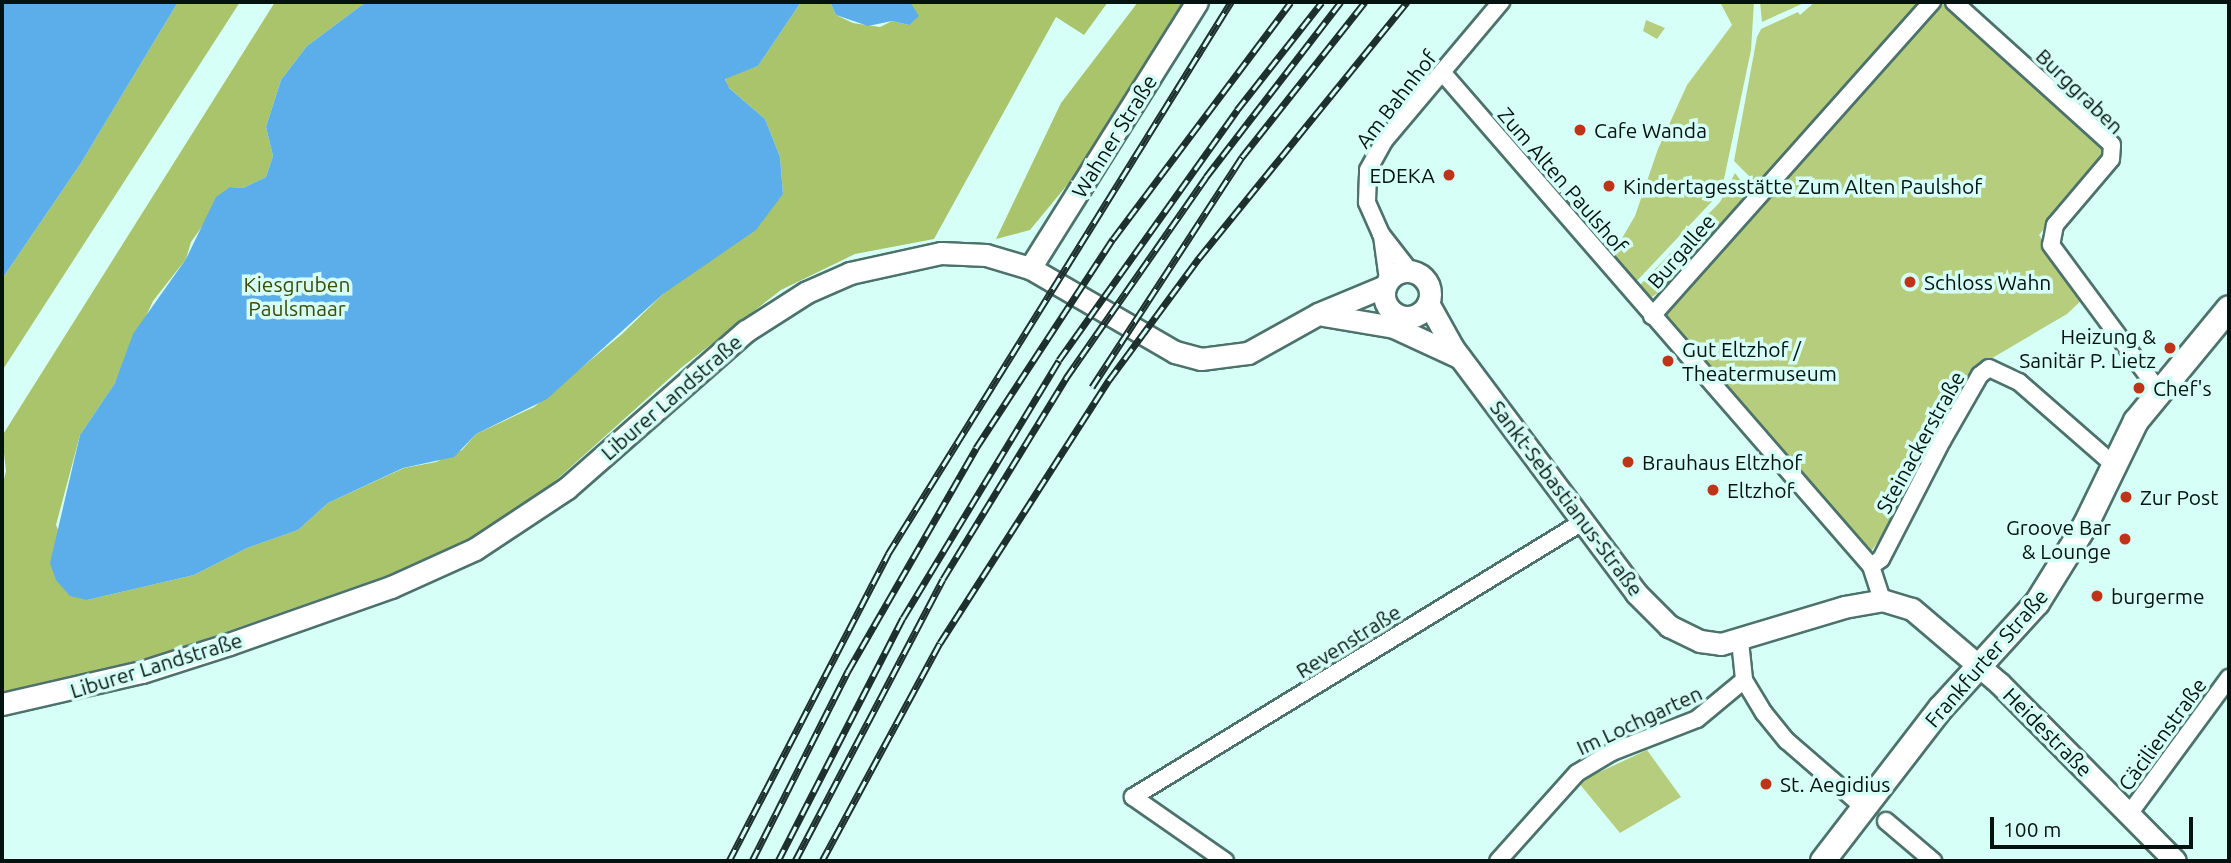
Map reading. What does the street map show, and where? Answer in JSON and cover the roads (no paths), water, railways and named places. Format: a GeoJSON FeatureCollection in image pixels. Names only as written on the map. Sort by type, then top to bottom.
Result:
{"type":"FeatureCollection","features":[{"type":"Feature","properties":{"kind":"main road","name":"Frankfurter Straße"},"geometry":{"type":"LineString","coordinates":[[1823,861],[1862,806],[1980,664],[2037,603],[2064,564],[2136,421],[2229,309]]}},
{"type":"Feature","properties":{"kind":"street","name":"Wahner Straße"},"geometry":{"type":"LineString","coordinates":[[1030,268],[1197,2]]}},
{"type":"Feature","properties":{"kind":"street","name":"Am Bahnhof"},"geometry":{"type":"LineString","coordinates":[[1387,283],[1381,234],[1364,191],[1368,170],[1384,141],[1501,2]]}},
{"type":"Feature","properties":{"kind":"street","name":"Burgallee"},"geometry":{"type":"LineString","coordinates":[[1882,600],[1871,566],[1652,316],[1932,2]]}},
{"type":"Feature","properties":{"kind":"street","name":"Burggraben"},"geometry":{"type":"LineString","coordinates":[[1954,2],[2112,145],[2111,159],[2055,225],[2052,245],[2159,391]]}},
{"type":"Feature","properties":{"kind":"street","name":"Zum Alten Paulshof"},"geometry":{"type":"LineString","coordinates":[[1442,72],[1652,316]]}},
{"type":"Feature","properties":{"kind":"street","name":"Am Bahnhof"},"geometry":{"type":"LineString","coordinates":[[1381,234],[1409,270]]}},
{"type":"Feature","properties":{"kind":"street","name":"Liburer Landstraße"},"geometry":{"type":"LineString","coordinates":[[2,704],[142,672],[229,644],[391,587],[475,550],[566,488],[746,331],[807,292],[850,274],[941,253],[986,255],[1030,268],[1175,352],[1200,359],[1248,353],[1318,314],[1387,283]]}},
{"type":"Feature","properties":{"kind":"street"},"geometry":{"type":"LineString","coordinates":[[1411,317],[1428,303],[1428,283],[1409,270],[1387,283],[1390,309],[1411,317],[1456,353]]}},
{"type":"Feature","properties":{"kind":"street","name":"Sankt-Sebastianus-Straße"},"geometry":{"type":"LineString","coordinates":[[1428,303],[1456,353],[1636,593],[1669,626],[1700,641],[1740,641],[1844,607],[1882,600]]}},
{"type":"Feature","properties":{"kind":"street","name":"Liburer Landstraße"},"geometry":{"type":"LineString","coordinates":[[1338,307],[1390,309]]}},
{"type":"Feature","properties":{"kind":"street"},"geometry":{"type":"LineString","coordinates":[[1318,314],[1394,327],[1456,353]]}},
{"type":"Feature","properties":{"kind":"street","name":"Steinackerstraße"},"geometry":{"type":"LineString","coordinates":[[1871,566],[1881,559],[1942,441],[1980,375],[1989,368],[2019,382],[2113,464]]}},
{"type":"Feature","properties":{"kind":"street","name":"Revenstraße"},"geometry":{"type":"LineString","coordinates":[[1225,861],[1133,797],[1584,521]]}},
{"type":"Feature","properties":{"kind":"street"},"geometry":{"type":"LineString","coordinates":[[1882,600],[1923,615],[1980,664]]}},
{"type":"Feature","properties":{"kind":"street"},"geometry":{"type":"LineString","coordinates":[[1740,641],[1744,681],[1787,741],[1862,806]]}},
{"type":"Feature","properties":{"kind":"street","name":"Heidestraße"},"geometry":{"type":"LineString","coordinates":[[1980,664],[2175,861]]}},
{"type":"Feature","properties":{"kind":"street","name":"Cäcilienstraße"},"geometry":{"type":"LineString","coordinates":[[2129,814],[2229,678]]}},
{"type":"Feature","properties":{"kind":"street","name":"Im Lochgarten"},"geometry":{"type":"LineString","coordinates":[[1498,861],[1577,773],[1612,752],[1704,715],[1744,681]]}},
{"type":"Feature","properties":{"kind":"street"},"geometry":{"type":"LineString","coordinates":[[1886,821],[1933,861]]}},
{"type":"Feature","properties":{"kind":"water"},"geometry":{"type":"Polygon","coordinates":[[[2,2],[178,2],[81,163],[2,279],[2,2]]]}},
{"type":"Feature","properties":{"kind":"water"},"geometry":{"type":"Polygon","coordinates":[[[366,2],[801,2],[758,66],[725,79],[729,88],[765,119],[780,157],[783,194],[756,230],[663,294],[547,399],[476,434],[454,457],[403,468],[328,503],[298,530],[247,548],[194,575],[87,600],[70,596],[56,580],[50,563],[80,435],[115,383],[133,334],[186,259],[216,197],[230,187],[243,188],[266,177],[273,156],[266,127],[281,80],[307,46],[366,2]]]}},
{"type":"Feature","properties":{"kind":"water"},"geometry":{"type":"Polygon","coordinates":[[[830,2],[910,2],[919,16],[909,25],[892,21],[868,26],[836,15],[830,2]]]}},
{"type":"Feature","properties":{"kind":"railway"},"geometry":{"type":"LineString","coordinates":[[729,861],[888,554],[1231,2]]}},
{"type":"Feature","properties":{"kind":"railway"},"geometry":{"type":"LineString","coordinates":[[752,861],[848,671],[976,448],[1113,239],[1291,2]]}},
{"type":"Feature","properties":{"kind":"railway"},"geometry":{"type":"LineString","coordinates":[[778,861],[903,618],[1059,360],[1237,110],[1322,2]]}},
{"type":"Feature","properties":{"kind":"railway"},"geometry":{"type":"LineString","coordinates":[[795,861],[943,579],[1066,378],[1206,177],[1341,2]]}},
{"type":"Feature","properties":{"kind":"railway"},"geometry":{"type":"LineString","coordinates":[[1092,387],[1242,157],[1365,2]]}},
{"type":"Feature","properties":{"kind":"railway"},"geometry":{"type":"LineString","coordinates":[[822,861],[940,643],[1109,380],[1199,258],[1407,2]]}},
{"type":"Feature","properties":{"kind":"place","name":"Cafe Wanda"},"geometry":{"type":"Point","coordinates":[1580,130]}},
{"type":"Feature","properties":{"kind":"place","name":"EDEKA"},"geometry":{"type":"Point","coordinates":[1449,175]}},
{"type":"Feature","properties":{"kind":"place","name":"Kindertagesstätte Zum Alten Paulshof"},"geometry":{"type":"Point","coordinates":[1609,186]}},
{"type":"Feature","properties":{"kind":"place","name":"Schloss Wahn"},"geometry":{"type":"Point","coordinates":[1910,282]}},
{"type":"Feature","properties":{"kind":"place","name":"Heizung & Sanitär P. Lietz"},"geometry":{"type":"Point","coordinates":[2170,348]}},
{"type":"Feature","properties":{"kind":"place","name":"Gut Eltzhof / Theatermuseum"},"geometry":{"type":"Point","coordinates":[1668,361]}},
{"type":"Feature","properties":{"kind":"place","name":"Chef's"},"geometry":{"type":"Point","coordinates":[2139,388]}},
{"type":"Feature","properties":{"kind":"place","name":"Brauhaus Eltzhof"},"geometry":{"type":"Point","coordinates":[1628,462]}},
{"type":"Feature","properties":{"kind":"place","name":"Eltzhof"},"geometry":{"type":"Point","coordinates":[1713,490]}},
{"type":"Feature","properties":{"kind":"place","name":"Zur Post"},"geometry":{"type":"Point","coordinates":[2126,497]}},
{"type":"Feature","properties":{"kind":"place","name":"Groove Bar & Lounge"},"geometry":{"type":"Point","coordinates":[2125,539]}},
{"type":"Feature","properties":{"kind":"place","name":"burgerme"},"geometry":{"type":"Point","coordinates":[2097,596]}},
{"type":"Feature","properties":{"kind":"place","name":"St. Aegidius"},"geometry":{"type":"Point","coordinates":[1766,784]}},
{"type":"Feature","properties":{"kind":"park label","name":"Kiesgruben Paulsmaar"},"geometry":{"type":"Point","coordinates":[297,296]}}]}
